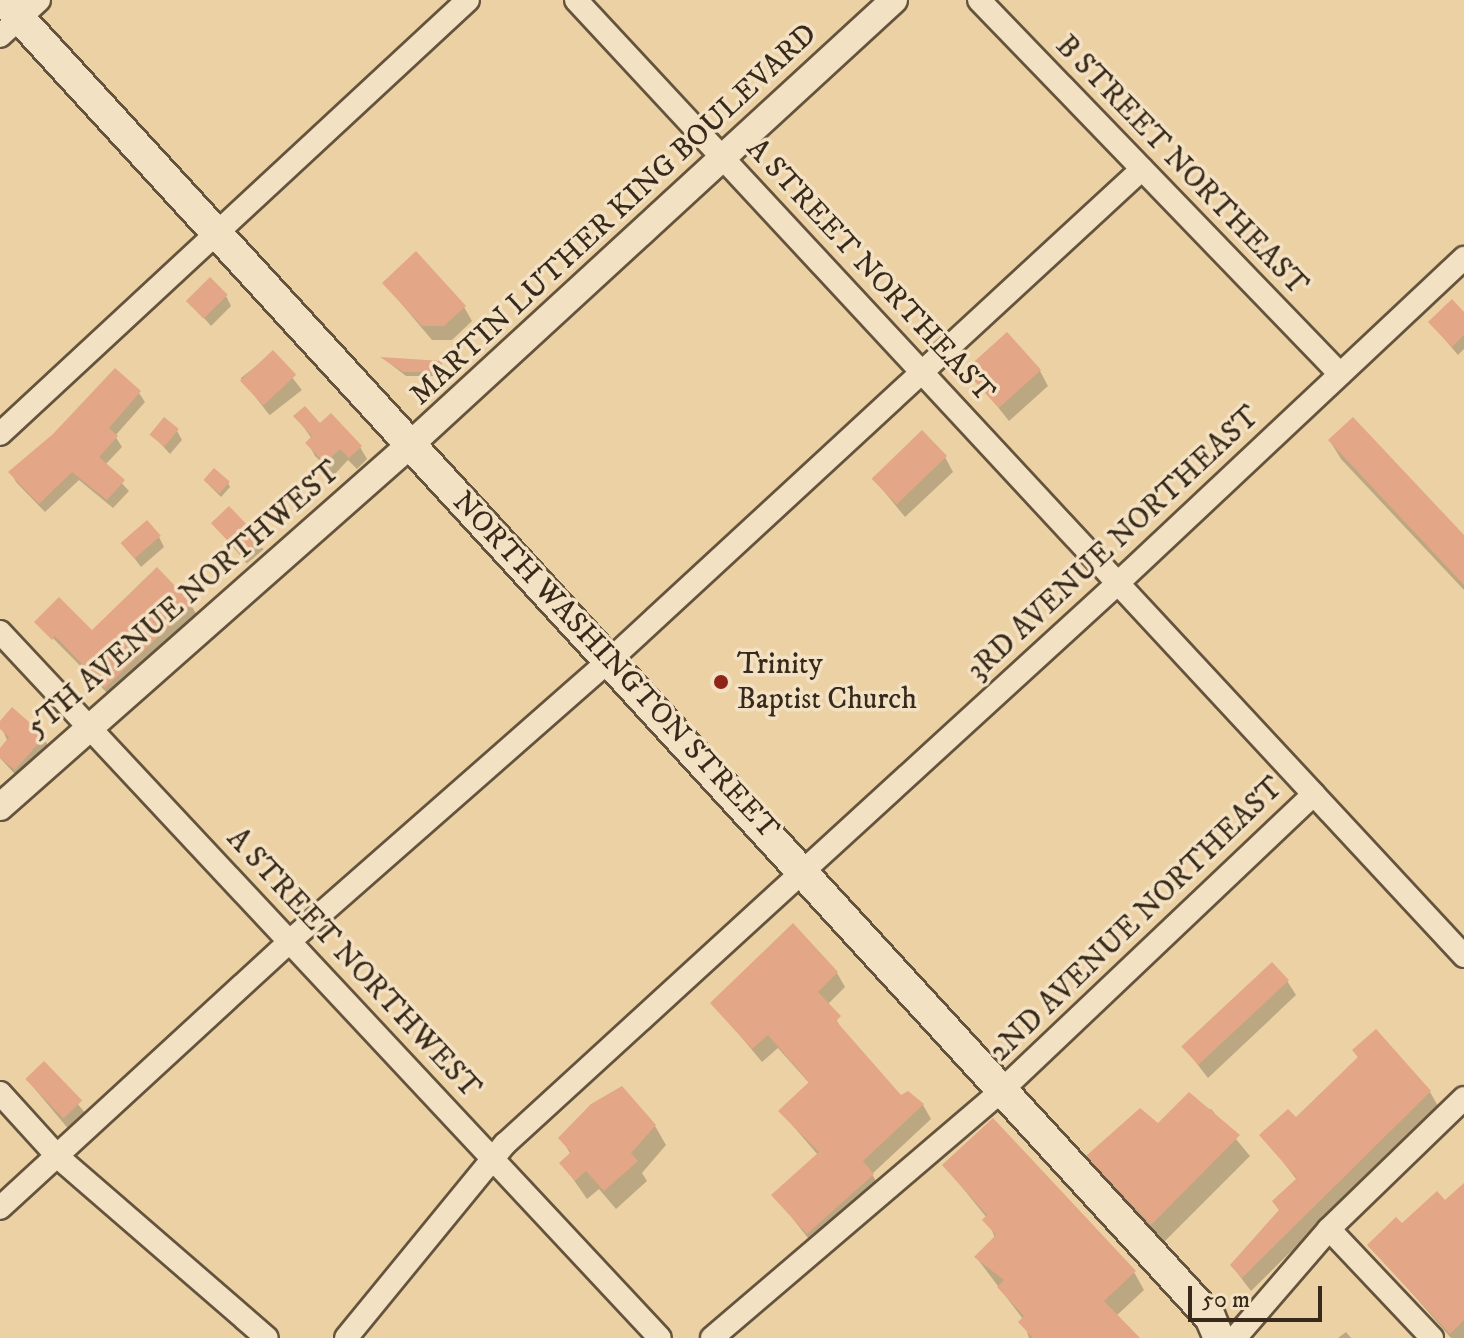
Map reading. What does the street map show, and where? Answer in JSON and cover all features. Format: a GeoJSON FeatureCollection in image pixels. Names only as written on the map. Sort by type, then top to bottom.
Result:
{"type":"FeatureCollection","features":[{"type":"Feature","properties":{"kind":"main road","name":"NORTH WASHINGTON STREET"},"geometry":{"type":"LineString","coordinates":[[15,14],[1210,1317],[1219,1338]]}},
{"type":"Feature","properties":{"kind":"street"},"geometry":{"type":"LineString","coordinates":[[0,434],[468,0]]}},
{"type":"Feature","properties":{"kind":"street","name":"A STREET NORTHEAST"},"geometry":{"type":"LineString","coordinates":[[576,0],[1464,956]]}},
{"type":"Feature","properties":{"kind":"street","name":"MARTIN LUTHER KING BOULEVARD"},"geometry":{"type":"LineString","coordinates":[[411,444],[894,0]]}},
{"type":"Feature","properties":{"kind":"street","name":"B STREET NORTHEAST"},"geometry":{"type":"LineString","coordinates":[[979,0],[1340,374]]}},
{"type":"Feature","properties":{"kind":"street"},"geometry":{"type":"LineString","coordinates":[[0,1208],[291,940],[610,660],[1142,169]]}},
{"type":"Feature","properties":{"kind":"street","name":"3RD AVENUE NORTHEAST"},"geometry":{"type":"LineString","coordinates":[[346,1338],[492,1157],[1118,583],[1464,258]]}},
{"type":"Feature","properties":{"kind":"street","name":"5TH AVENUE NORTHWEST"},"geometry":{"type":"LineString","coordinates":[[0,807],[88,725],[411,444]]}},
{"type":"Feature","properties":{"kind":"street","name":"A STREET NORTHWEST"},"geometry":{"type":"LineString","coordinates":[[0,632],[660,1338]]}},
{"type":"Feature","properties":{"kind":"street","name":"2ND AVENUE NORTHEAST"},"geometry":{"type":"LineString","coordinates":[[712,1338],[1001,1091],[1314,794]]}},
{"type":"Feature","properties":{"kind":"street"},"geometry":{"type":"LineString","coordinates":[[0,1093],[58,1157],[267,1338]]}},
{"type":"Feature","properties":{"kind":"street"},"geometry":{"type":"LineString","coordinates":[[1235,1338],[1329,1229],[1464,1098]]}},
{"type":"Feature","properties":{"kind":"street"},"geometry":{"type":"LineString","coordinates":[[1329,1229],[1432,1338]]}},
{"type":"Feature","properties":{"kind":"building"},"geometry":{"type":"Polygon","coordinates":[[[416,251],[466,306],[444,326],[422,326],[382,283],[416,251]]]}},
{"type":"Feature","properties":{"kind":"building"},"geometry":{"type":"Polygon","coordinates":[[[210,277],[228,295],[204,319],[186,301],[210,277]]]}},
{"type":"Feature","properties":{"kind":"building"},"geometry":{"type":"Polygon","coordinates":[[[1452,299],[1464,312],[1464,335],[1452,347],[1428,322],[1452,299]]]}},
{"type":"Feature","properties":{"kind":"building"},"geometry":{"type":"Polygon","coordinates":[[[1007,332],[1041,370],[999,408],[965,370],[1007,332]]]}},
{"type":"Feature","properties":{"kind":"building"},"geometry":{"type":"Polygon","coordinates":[[[273,350],[296,375],[263,406],[240,381],[273,350]]]}},
{"type":"Feature","properties":{"kind":"building"},"geometry":{"type":"Polygon","coordinates":[[[380,357],[442,361],[442,372],[403,372],[380,357]]]}},
{"type":"Feature","properties":{"kind":"building"},"geometry":{"type":"Polygon","coordinates":[[[115,368],[141,391],[109,428],[118,436],[99,457],[125,480],[107,500],[72,472],[39,504],[8,472],[53,434],[115,368]]]}},
{"type":"Feature","properties":{"kind":"building"},"geometry":{"type":"Polygon","coordinates":[[[305,406],[320,423],[331,413],[362,446],[349,458],[340,449],[325,463],[305,443],[312,436],[293,416],[305,406]]]}},
{"type":"Feature","properties":{"kind":"building"},"geometry":{"type":"Polygon","coordinates":[[[164,417],[179,429],[164,447],[150,435],[164,417]]]}},
{"type":"Feature","properties":{"kind":"building"},"geometry":{"type":"Polygon","coordinates":[[[1353,417],[1464,535],[1464,585],[1328,440],[1353,417]]]}},
{"type":"Feature","properties":{"kind":"building"},"geometry":{"type":"Polygon","coordinates":[[[922,430],[947,456],[897,505],[872,479],[922,430]]]}},
{"type":"Feature","properties":{"kind":"building"},"geometry":{"type":"Polygon","coordinates":[[[214,468],[230,482],[219,494],[204,480],[214,468]]]}},
{"type":"Feature","properties":{"kind":"building"},"geometry":{"type":"Polygon","coordinates":[[[229,506],[260,538],[242,556],[211,523],[229,506]]]}},
{"type":"Feature","properties":{"kind":"building"},"geometry":{"type":"Polygon","coordinates":[[[147,520],[161,536],[134,559],[121,543],[147,520]]]}},
{"type":"Feature","properties":{"kind":"building"},"geometry":{"type":"Polygon","coordinates":[[[157,567],[192,604],[105,688],[55,636],[52,640],[34,622],[59,597],[92,630],[157,567]]]}},
{"type":"Feature","properties":{"kind":"building"},"geometry":{"type":"Polygon","coordinates":[[[12,707],[45,736],[15,770],[0,758],[0,748],[9,737],[0,729],[0,721],[12,707]]]}},
{"type":"Feature","properties":{"kind":"building"},"geometry":{"type":"Polygon","coordinates":[[[793,923],[838,972],[818,992],[841,1016],[836,1021],[901,1095],[908,1091],[924,1104],[863,1161],[874,1174],[807,1234],[771,1195],[819,1152],[778,1111],[809,1082],[768,1035],[752,1049],[710,1003],[793,923]]]}},
{"type":"Feature","properties":{"kind":"building"},"geometry":{"type":"Polygon","coordinates":[[[1272,962],[1289,980],[1198,1065],[1181,1047],[1272,962]]]}},
{"type":"Feature","properties":{"kind":"building"},"geometry":{"type":"Polygon","coordinates":[[[1376,1029],[1431,1091],[1242,1278],[1230,1265],[1279,1210],[1272,1201],[1297,1178],[1259,1135],[1288,1109],[1296,1117],[1358,1057],[1352,1050],[1376,1029]]]}},
{"type":"Feature","properties":{"kind":"building"},"geometry":{"type":"Polygon","coordinates":[[[44,1061],[82,1101],[64,1119],[25,1079],[44,1061]]]}},
{"type":"Feature","properties":{"kind":"building"},"geometry":{"type":"Polygon","coordinates":[[[622,1086],[656,1125],[631,1153],[638,1161],[604,1191],[586,1171],[575,1181],[559,1163],[571,1152],[558,1138],[591,1104],[622,1086]]]}},
{"type":"Feature","properties":{"kind":"building"},"geometry":{"type":"Polygon","coordinates":[[[1189,1092],[1240,1135],[1151,1225],[1086,1156],[1140,1108],[1158,1123],[1189,1092]]]}},
{"type":"Feature","properties":{"kind":"building"},"geometry":{"type":"Polygon","coordinates":[[[993,1118],[1136,1271],[1104,1301],[1140,1338],[1033,1338],[1018,1322],[1024,1316],[997,1287],[1004,1280],[974,1257],[996,1235],[982,1220],[987,1215],[942,1165],[993,1118]]]}},
{"type":"Feature","properties":{"kind":"building"},"geometry":{"type":"Polygon","coordinates":[[[1464,1183],[1464,1320],[1450,1334],[1367,1245],[1396,1217],[1402,1223],[1437,1191],[1445,1200],[1464,1183]]]}},
{"type":"Feature","properties":{"kind":"place","name":"Trinity Baptist Church"},"geometry":{"type":"Point","coordinates":[721,682]}}]}
